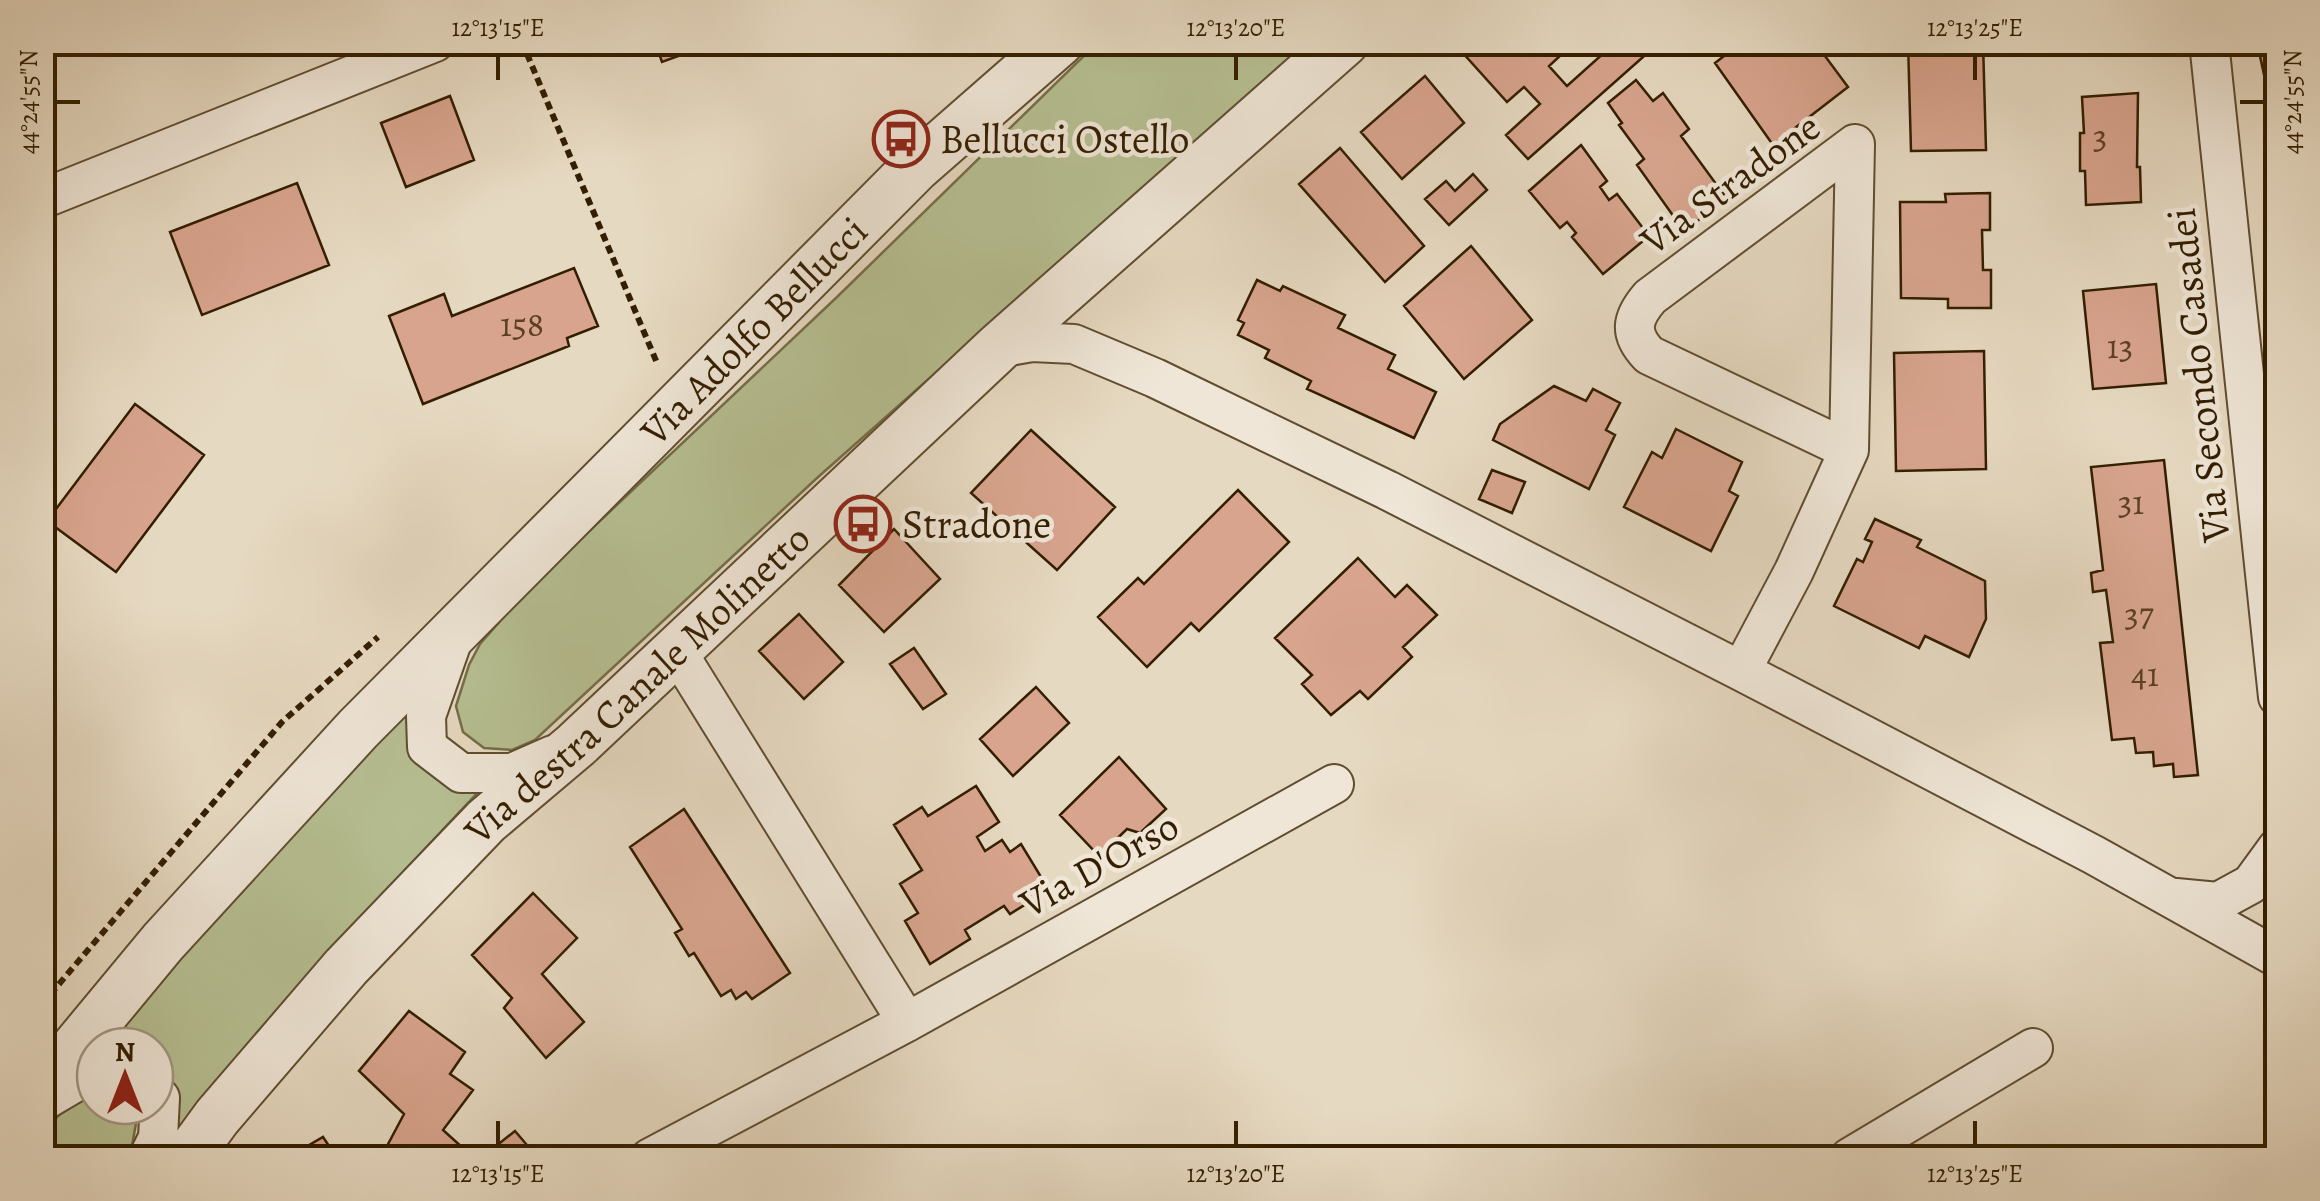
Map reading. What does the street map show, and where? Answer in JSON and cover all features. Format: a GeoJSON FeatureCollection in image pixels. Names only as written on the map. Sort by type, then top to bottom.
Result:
{"type":"FeatureCollection","features":[{"type":"Feature","properties":{"kind":"street"},"geometry":{"type":"LineString","coordinates":[[42,199],[379,56],[434,42]]}},
{"type":"Feature","properties":{"kind":"street","name":"Via Adolfo Bellucci"},"geometry":{"type":"LineString","coordinates":[[42,1088],[163,942],[358,729],[916,168],[1058,42]]}},
{"type":"Feature","properties":{"kind":"street","name":"Via destra Canale Molinetto"},"geometry":{"type":"LineString","coordinates":[[186,1158],[346,968],[486,821],[576,745],[998,348],[1344,42]]}},
{"type":"Feature","properties":{"kind":"street","name":"Via Secondo Casadei"},"geometry":{"type":"LineString","coordinates":[[2209,42],[2278,698]]}},
{"type":"Feature","properties":{"kind":"street","name":"Via Stradone"},"geometry":{"type":"LineString","coordinates":[[1741,672],[1794,571],[1849,450],[1855,144],[1650,298],[1636,312],[1632,328],[1638,344],[1649,355],[1849,450]]}},
{"type":"Feature","properties":{"kind":"street"},"geometry":{"type":"LineString","coordinates":[[998,348],[1054,342],[1094,350],[1387,490],[2094,855],[2278,958]]}},
{"type":"Feature","properties":{"kind":"street","name":"Via Adolfo Bellucci"},"geometry":{"type":"LineString","coordinates":[[456,629],[426,716],[427,747],[461,773],[512,773],[576,745]]}},
{"type":"Feature","properties":{"kind":"street"},"geometry":{"type":"LineString","coordinates":[[676,650],[908,1022]]}},
{"type":"Feature","properties":{"kind":"street","name":"Via D'Orso"},"geometry":{"type":"LineString","coordinates":[[650,1158],[908,1022],[1334,784]]}},
{"type":"Feature","properties":{"kind":"street"},"geometry":{"type":"LineString","coordinates":[[2168,897],[2218,902],[2251,884],[2278,847]]}},
{"type":"Feature","properties":{"kind":"street"},"geometry":{"type":"LineString","coordinates":[[1849,1158],[2033,1048]]}},
{"type":"Feature","properties":{"kind":"street"},"geometry":{"type":"LineString","coordinates":[[42,1102],[75,1082]]}},
{"type":"Feature","properties":{"kind":"street"},"geometry":{"type":"LineString","coordinates":[[148,1158],[158,1138],[159,1126]]}},
{"type":"Feature","properties":{"kind":"path"},"geometry":{"type":"LineString","coordinates":[[522,42],[661,374]]}},
{"type":"Feature","properties":{"kind":"green space"},"geometry":{"type":"Polygon","coordinates":[[[1097,43],[1308,43],[817,478],[535,740],[512,750],[484,748],[463,732],[456,706],[469,665],[480,644],[530,587],[837,297],[1097,43]]]}},
{"type":"Feature","properties":{"kind":"green space"},"geometry":{"type":"Polygon","coordinates":[[[412,708],[415,760],[444,784],[480,790],[317,964],[171,1137],[171,1126],[175,1126],[175,1026],[120,1026],[300,818],[412,708]]]}},
{"type":"Feature","properties":{"kind":"green space"},"geometry":{"type":"Polygon","coordinates":[[[75,1103],[75,1126],[135,1126],[131,1152],[126,1158],[43,1158],[42,1133],[75,1103]]]}},
{"type":"Feature","properties":{"kind":"building"},"geometry":{"type":"Polygon","coordinates":[[[655,42],[717,42],[662,62],[655,42]]]}},
{"type":"Feature","properties":{"kind":"building"},"geometry":{"type":"Polygon","coordinates":[[[1472,42],[1575,42],[1549,66],[1567,86],[1616,42],[1660,42],[1528,159],[1506,135],[1540,104],[1524,87],[1507,102],[1462,52],[1472,42]]]}},
{"type":"Feature","properties":{"kind":"building"},"geometry":{"type":"Polygon","coordinates":[[[1742,42],[1829,42],[1834,50],[1825,56],[1848,87],[1773,145],[1715,63],[1742,42]]]}},
{"type":"Feature","properties":{"kind":"building"},"geometry":{"type":"Polygon","coordinates":[[[1908,42],[1983,42],[1986,150],[1911,151],[1908,42]]]}},
{"type":"Feature","properties":{"kind":"building"},"geometry":{"type":"Polygon","coordinates":[[[2257,42],[2278,42],[2278,140],[2257,42]]]}},
{"type":"Feature","properties":{"kind":"building"},"geometry":{"type":"Polygon","coordinates":[[[1425,76],[1464,123],[1402,179],[1361,132],[1425,76]]]}},
{"type":"Feature","properties":{"kind":"building"},"geometry":{"type":"Polygon","coordinates":[[[1636,80],[1653,101],[1663,93],[1689,129],[1681,136],[1727,199],[1684,231],[1637,165],[1644,159],[1608,103],[1636,80]]]}},
{"type":"Feature","properties":{"kind":"building"},"geometry":{"type":"Polygon","coordinates":[[[2138,93],[2137,167],[2141,202],[2086,205],[2085,171],[2080,171],[2082,97],[2138,93]]]}},
{"type":"Feature","properties":{"kind":"building"},"geometry":{"type":"Polygon","coordinates":[[[450,96],[474,160],[406,187],[381,123],[450,96]]]}},
{"type":"Feature","properties":{"kind":"building"},"geometry":{"type":"Polygon","coordinates":[[[1581,145],[1607,181],[1600,187],[1609,200],[1617,194],[1649,236],[1603,274],[1572,237],[1576,233],[1567,222],[1560,228],[1529,191],[1581,145]]]}},
{"type":"Feature","properties":{"kind":"building"},"geometry":{"type":"Polygon","coordinates":[[[1340,148],[1424,246],[1385,282],[1299,184],[1340,148]]]}},
{"type":"Feature","properties":{"kind":"building"},"geometry":{"type":"Polygon","coordinates":[[[1473,174],[1487,190],[1449,225],[1425,199],[1446,181],[1455,191],[1473,174]]]}},
{"type":"Feature","properties":{"kind":"building"},"geometry":{"type":"Polygon","coordinates":[[[297,183],[329,265],[202,315],[170,232],[297,183]]]}},
{"type":"Feature","properties":{"kind":"building"},"geometry":{"type":"Polygon","coordinates":[[[1990,193],[1990,230],[1982,230],[1983,270],[1991,270],[1991,308],[1948,308],[1948,299],[1901,298],[1900,202],[1946,202],[1945,194],[1990,193]]]}},
{"type":"Feature","properties":{"kind":"building"},"geometry":{"type":"Polygon","coordinates":[[[1471,246],[1532,320],[1464,379],[1404,306],[1471,246]]]}},
{"type":"Feature","properties":{"kind":"building"},"geometry":{"type":"Polygon","coordinates":[[[574,268],[598,326],[567,338],[569,346],[423,404],[389,316],[444,294],[452,316],[574,268]]]}},
{"type":"Feature","properties":{"kind":"building"},"geometry":{"type":"Polygon","coordinates":[[[1257,280],[1280,291],[1283,286],[1345,315],[1338,328],[1395,355],[1388,369],[1436,392],[1414,438],[1307,389],[1311,381],[1265,358],[1269,350],[1238,335],[1244,323],[1238,320],[1257,280]]]}},
{"type":"Feature","properties":{"kind":"building"},"geometry":{"type":"Polygon","coordinates":[[[2156,284],[2166,383],[2093,389],[2083,291],[2156,284]]]}},
{"type":"Feature","properties":{"kind":"building"},"geometry":{"type":"Polygon","coordinates":[[[1984,351],[1986,469],[1896,471],[1894,353],[1984,351]]]}},
{"type":"Feature","properties":{"kind":"building"},"geometry":{"type":"Polygon","coordinates":[[[1554,386],[1586,401],[1593,389],[1620,403],[1606,430],[1615,435],[1589,489],[1493,440],[1500,424],[1554,386]]]}},
{"type":"Feature","properties":{"kind":"building"},"geometry":{"type":"Polygon","coordinates":[[[135,404],[204,455],[116,572],[47,521],[135,404]]]}},
{"type":"Feature","properties":{"kind":"building"},"geometry":{"type":"Polygon","coordinates":[[[1676,429],[1742,462],[1729,491],[1738,496],[1711,551],[1624,507],[1652,452],[1662,458],[1676,429]]]}},
{"type":"Feature","properties":{"kind":"building"},"geometry":{"type":"Polygon","coordinates":[[[1031,430],[1115,507],[1057,570],[971,493],[1031,430]]]}},
{"type":"Feature","properties":{"kind":"building"},"geometry":{"type":"Polygon","coordinates":[[[2164,460],[2198,775],[2174,777],[2173,764],[2154,766],[2153,752],[2136,753],[2134,738],[2112,740],[2100,643],[2113,642],[2106,590],[2093,592],[2091,573],[2103,570],[2091,467],[2164,460]]]}},
{"type":"Feature","properties":{"kind":"building"},"geometry":{"type":"Polygon","coordinates":[[[1492,470],[1525,482],[1512,513],[1479,499],[1492,470]]]}},
{"type":"Feature","properties":{"kind":"building"},"geometry":{"type":"Polygon","coordinates":[[[1238,490],[1289,542],[1199,631],[1191,623],[1147,667],[1098,617],[1138,578],[1144,584],[1238,490]]]}},
{"type":"Feature","properties":{"kind":"building"},"geometry":{"type":"Polygon","coordinates":[[[1875,519],[1921,540],[1917,547],[1985,581],[1986,619],[1969,657],[1925,636],[1919,648],[1834,606],[1857,559],[1863,562],[1872,542],[1865,539],[1875,519]]]}},
{"type":"Feature","properties":{"kind":"building"},"geometry":{"type":"Polygon","coordinates":[[[894,529],[940,579],[884,632],[839,585],[894,529]]]}},
{"type":"Feature","properties":{"kind":"building"},"geometry":{"type":"Polygon","coordinates":[[[1358,558],[1395,597],[1407,585],[1437,615],[1403,647],[1412,657],[1368,699],[1360,691],[1331,715],[1302,684],[1312,675],[1275,638],[1358,558]]]}},
{"type":"Feature","properties":{"kind":"building"},"geometry":{"type":"Polygon","coordinates":[[[799,614],[843,662],[804,699],[759,651],[799,614]]]}},
{"type":"Feature","properties":{"kind":"building"},"geometry":{"type":"Polygon","coordinates":[[[914,648],[946,694],[923,709],[890,664],[914,648]]]}},
{"type":"Feature","properties":{"kind":"building"},"geometry":{"type":"Polygon","coordinates":[[[1036,687],[1069,723],[1013,776],[980,739],[1036,687]]]}},
{"type":"Feature","properties":{"kind":"building"},"geometry":{"type":"Polygon","coordinates":[[[1119,757],[1166,809],[1140,833],[1127,829],[1099,856],[1060,815],[1119,757]]]}},
{"type":"Feature","properties":{"kind":"building"},"geometry":{"type":"Polygon","coordinates":[[[976,786],[999,822],[977,837],[985,851],[1002,840],[1010,852],[1021,844],[1049,890],[1010,914],[1004,906],[965,930],[970,939],[930,964],[905,921],[918,913],[900,884],[922,870],[894,825],[922,807],[928,816],[976,786]]]}},
{"type":"Feature","properties":{"kind":"building"},"geometry":{"type":"Polygon","coordinates":[[[684,809],[790,973],[752,999],[746,992],[736,999],[731,990],[721,996],[694,953],[689,956],[675,933],[682,929],[630,847],[684,809]]]}},
{"type":"Feature","properties":{"kind":"building"},"geometry":{"type":"Polygon","coordinates":[[[533,893],[577,938],[542,974],[584,1022],[546,1058],[504,1008],[512,998],[472,955],[533,893]]]}},
{"type":"Feature","properties":{"kind":"building"},"geometry":{"type":"Polygon","coordinates":[[[409,1011],[465,1052],[450,1074],[473,1090],[443,1130],[474,1158],[405,1158],[387,1146],[404,1114],[359,1071],[409,1011]]]}},
{"type":"Feature","properties":{"kind":"building"},"geometry":{"type":"Polygon","coordinates":[[[515,1131],[538,1158],[481,1158],[515,1131]]]}},
{"type":"Feature","properties":{"kind":"building"},"geometry":{"type":"Polygon","coordinates":[[[323,1137],[337,1158],[287,1158],[323,1137]]]}},
{"type":"Feature","properties":{"kind":"place","name":"Bellucci Ostello"},"geometry":{"type":"Point","coordinates":[901,139]}},
{"type":"Feature","properties":{"kind":"place","name":"Stradone"},"geometry":{"type":"Point","coordinates":[863,524]}}]}
